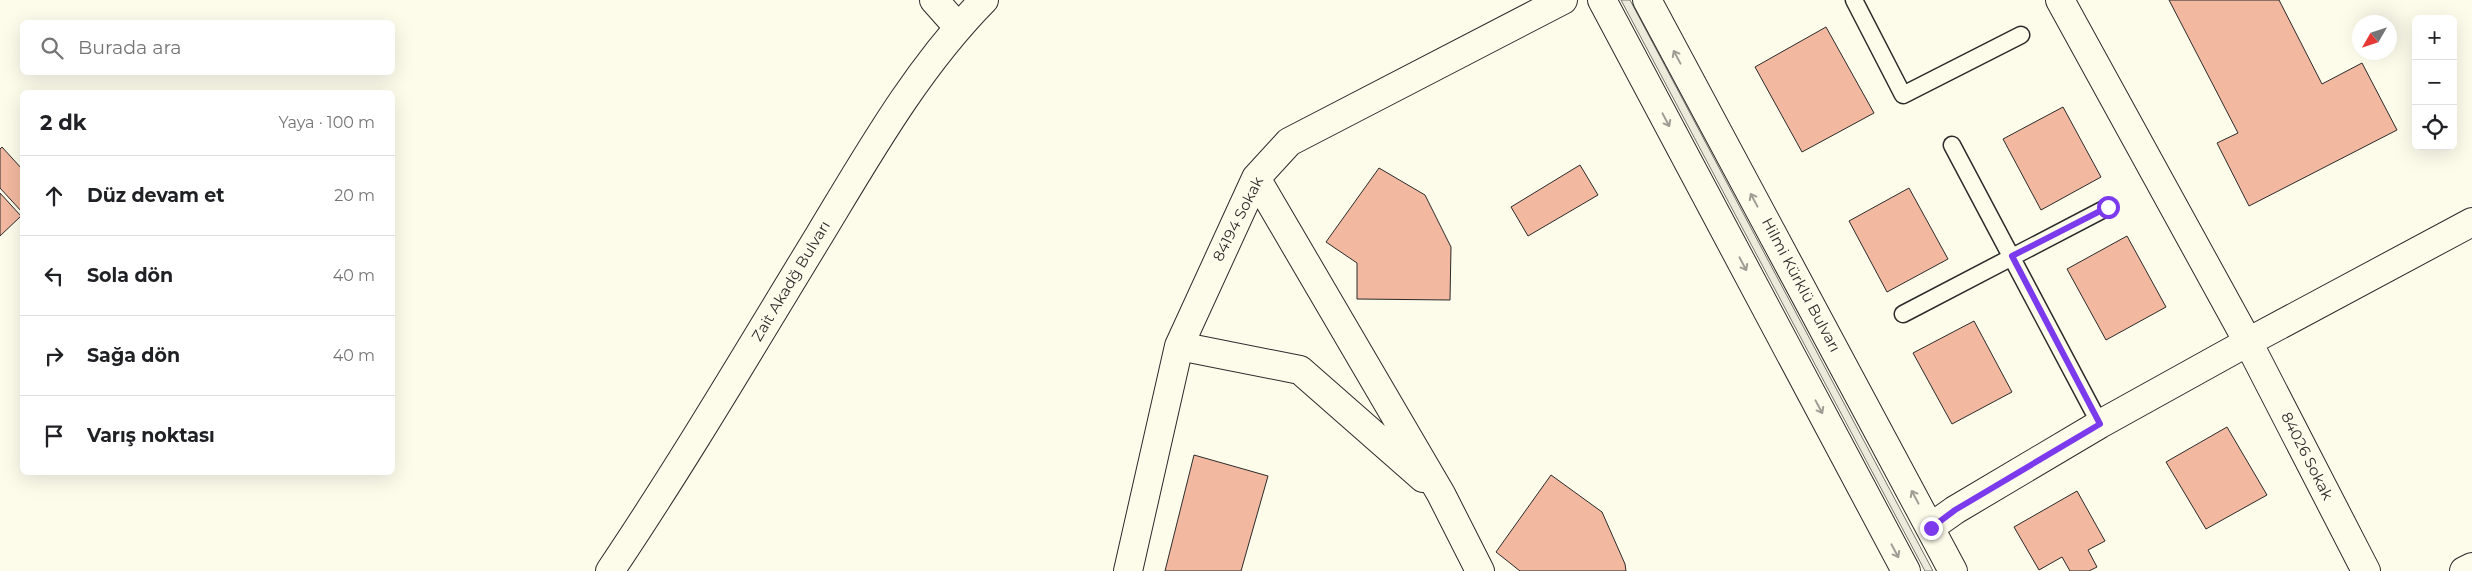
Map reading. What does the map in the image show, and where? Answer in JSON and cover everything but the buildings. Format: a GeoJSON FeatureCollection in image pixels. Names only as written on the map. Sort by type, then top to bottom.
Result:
{"type":"FeatureCollection","features":[{"type":"Feature","properties":{"kind":"street"},"geometry":{"type":"LineString","coordinates":[[934,0],[958,27]]}},
{"type":"Feature","properties":{"kind":"street","name":"Zait Akadğ Bulvarı"},"geometry":{"type":"LineString","coordinates":[[610,571],[663,492],[892,116],[958,27],[984,0]]}},
{"type":"Feature","properties":{"kind":"street","name":"84194 Sokak"},"geometry":{"type":"LineString","coordinates":[[1128,571],[1179,346],[1256,178],[1289,142],[1563,0]]}},
{"type":"Feature","properties":{"kind":"street"},"geometry":{"type":"LineString","coordinates":[[1602,0],[1906,571]]}},
{"type":"Feature","properties":{"kind":"street","name":"Hilmi Kürklü Bulvarı"},"geometry":{"type":"LineString","coordinates":[[1647,0],[1953,571]]}},
{"type":"Feature","properties":{"kind":"street","name":"84026 Sokak"},"geometry":{"type":"LineString","coordinates":[[2060,0],[2248,342],[2366,571]]}},
{"type":"Feature","properties":{"kind":"street"},"geometry":{"type":"LineString","coordinates":[[1256,178],[1441,494],[1480,571]]}},
{"type":"Feature","properties":{"kind":"street"},"geometry":{"type":"LineString","coordinates":[[1931,528],[1955,510],[2100,424],[2472,222]]}},
{"type":"Feature","properties":{"kind":"street"},"geometry":{"type":"LineString","coordinates":[[1179,346],[1300,370],[1441,494]]}},
{"type":"Feature","properties":{"kind":"street"},"geometry":{"type":"LineString","coordinates":[[2464,571],[2472,567]]}},
{"type":"Feature","properties":{"kind":"lane"},"geometry":{"type":"LineString","coordinates":[[1854,0],[1904,95],[2021,35]]}},
{"type":"Feature","properties":{"kind":"lane"},"geometry":{"type":"LineString","coordinates":[[1952,145],[2100,424]]}},
{"type":"Feature","properties":{"kind":"lane"},"geometry":{"type":"LineString","coordinates":[[1903,314],[2108,207]]}},
{"type":"Feature","properties":{"kind":"shaded area"},"geometry":{"type":"Polygon","coordinates":[[[1621,0],[1630,0],[1933,571],[1925,571],[1621,0]]]}},
{"type":"Feature","properties":{"kind":"route"},"geometry":{"type":"LineString","coordinates":[[1931,528],[1955,510],[2100,424],[2012,256],[2108,207]]}}]}
